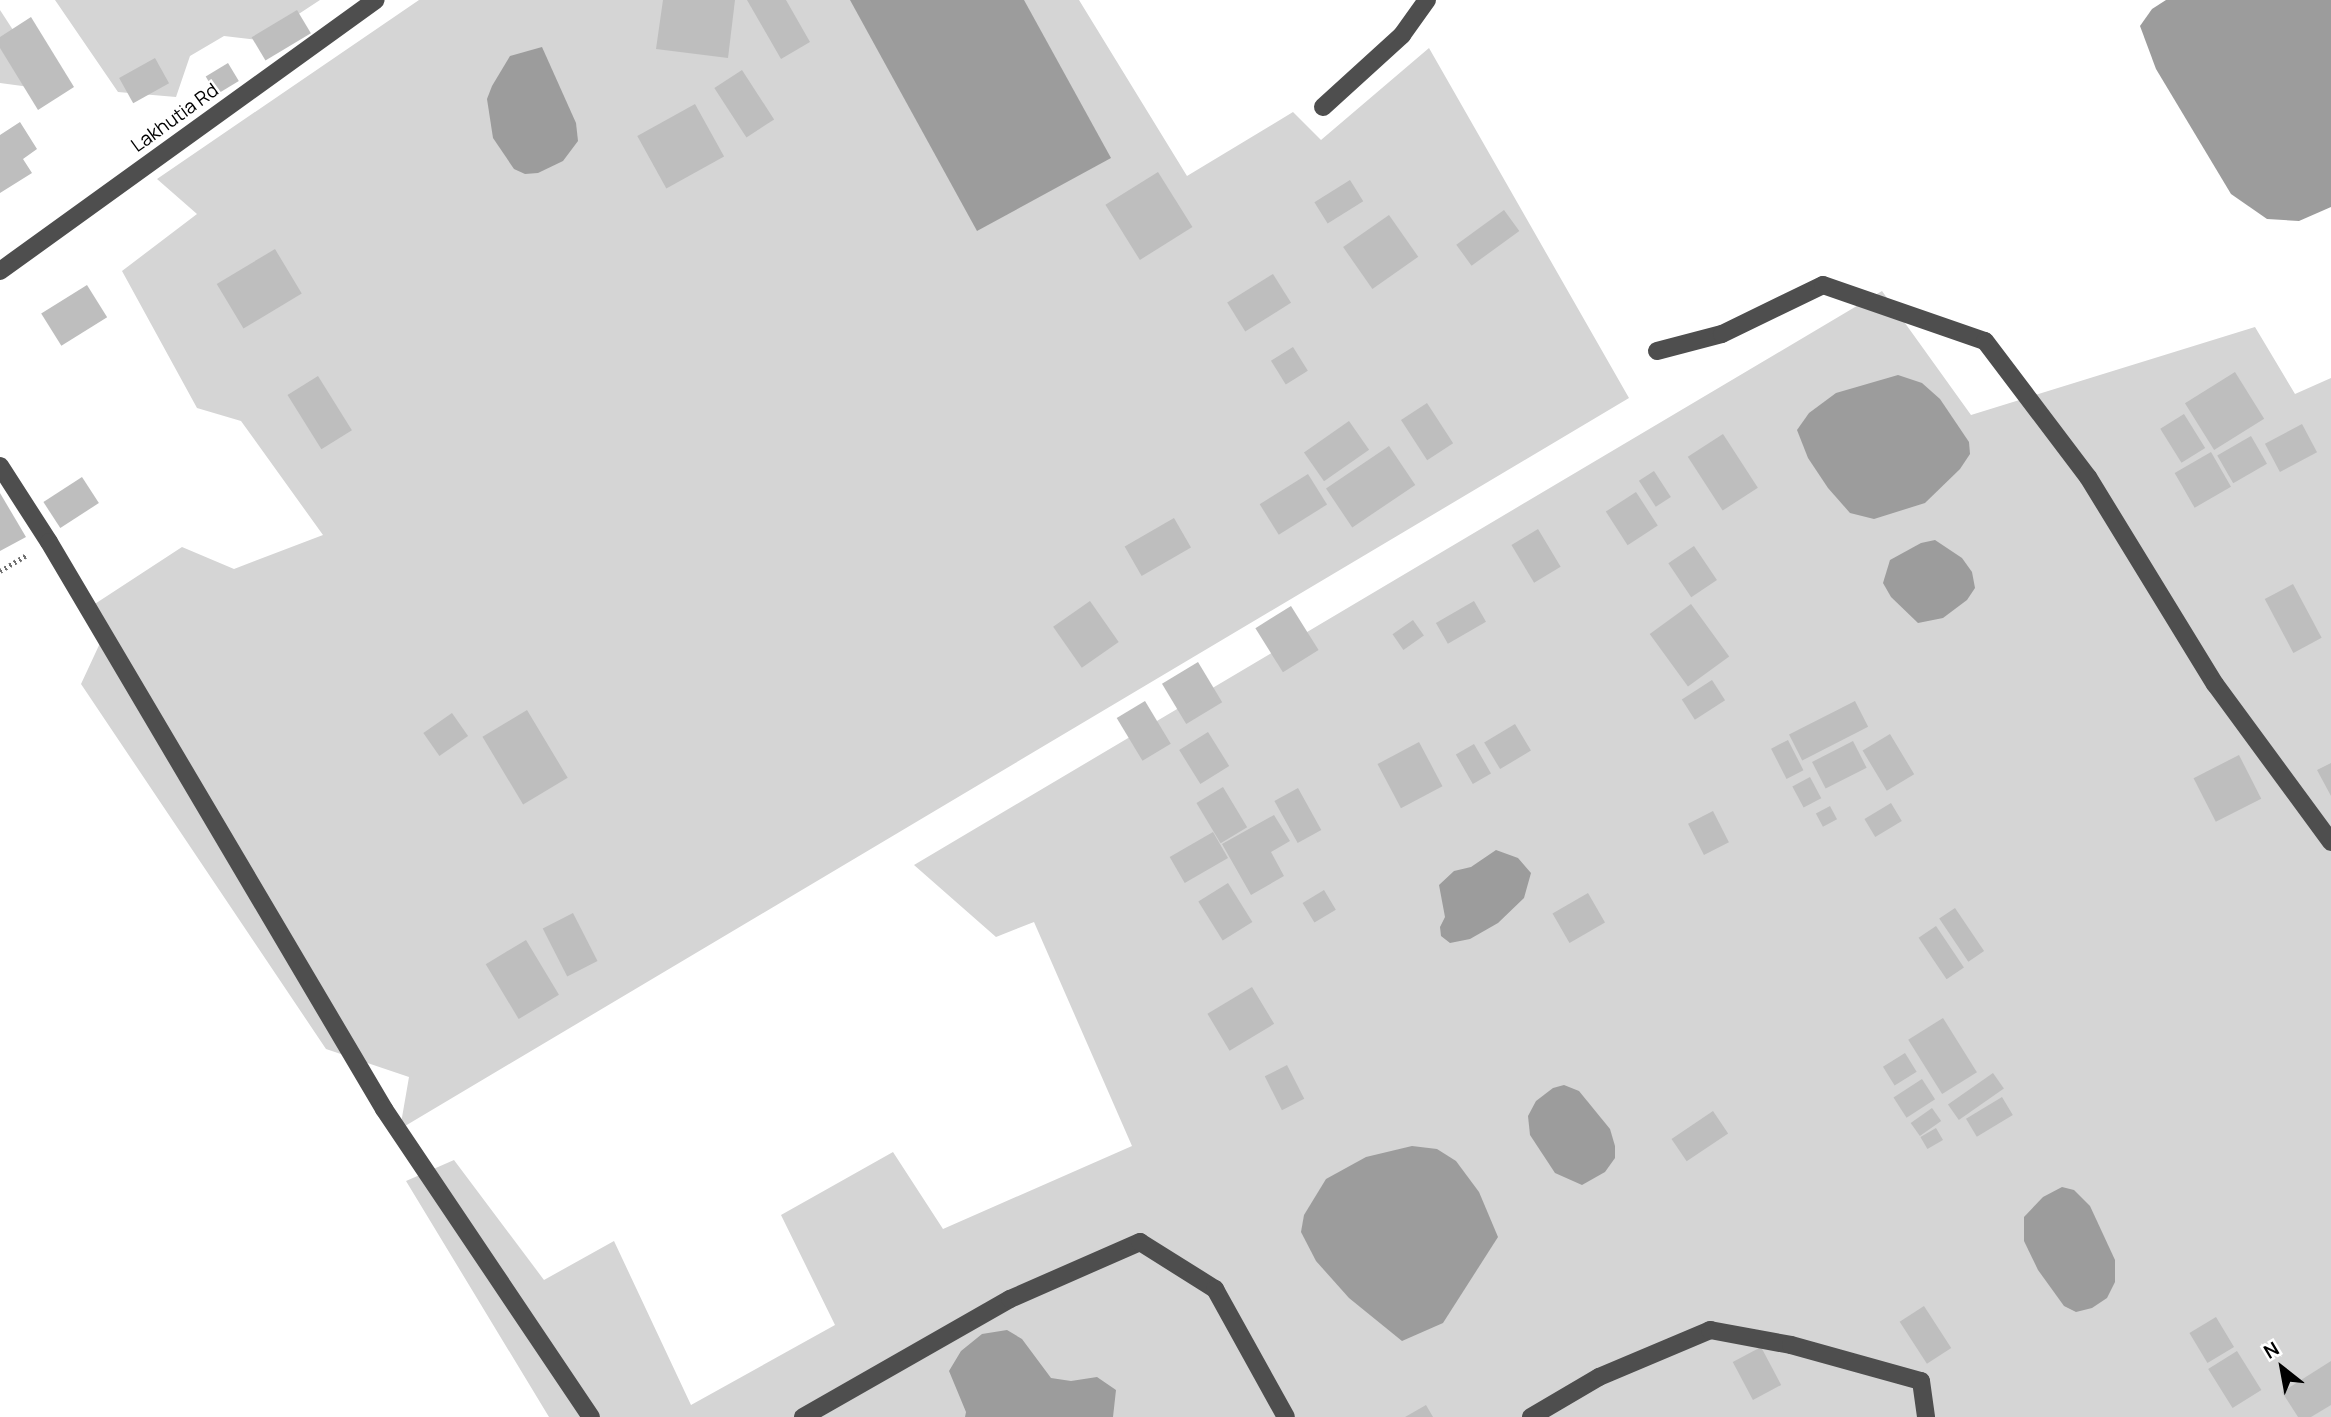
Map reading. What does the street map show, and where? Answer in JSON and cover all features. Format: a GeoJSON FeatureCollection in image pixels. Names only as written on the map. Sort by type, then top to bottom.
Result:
{"type":"FeatureCollection","features":[{"type":"Feature","properties":{"kind":"street","name":"Lakhutia Rd"},"geometry":{"type":"LineString","coordinates":[[0,271],[376,0]]}},
{"type":"Feature","properties":{"kind":"street"},"geometry":{"type":"LineString","coordinates":[[1323,107],[1402,35],[1427,0]]}},
{"type":"Feature","properties":{"kind":"street"},"geometry":{"type":"LineString","coordinates":[[1657,351],[1722,334],[1823,285],[1985,341],[2088,477],[2215,684],[2331,842]]}},
{"type":"Feature","properties":{"kind":"street"},"geometry":{"type":"LineString","coordinates":[[0,466],[56,554],[384,1109],[592,1417]]}},
{"type":"Feature","properties":{"kind":"street"},"geometry":{"type":"LineString","coordinates":[[803,1417],[1010,1299],[1140,1242],[1215,1289],[1286,1417]]}},
{"type":"Feature","properties":{"kind":"street"},"geometry":{"type":"LineString","coordinates":[[1531,1417],[1599,1377],[1710,1330],[1791,1345],[1921,1381],[1926,1417]]}},
{"type":"Feature","properties":{"kind":"shaded area"},"geometry":{"type":"Polygon","coordinates":[[[55,0],[320,0],[259,40],[224,36],[190,56],[176,97],[118,92],[55,0]]]}},
{"type":"Feature","properties":{"kind":"shaded area"},"geometry":{"type":"Polygon","coordinates":[[[419,0],[1079,0],[1187,176],[1293,112],[1321,140],[1429,48],[1629,398],[400,1129],[409,1077],[326,1049],[81,684],[101,641],[81,613],[182,547],[234,569],[323,535],[241,421],[197,408],[122,271],[197,214],[157,179],[419,0]]]}},
{"type":"Feature","properties":{"kind":"shaded area"},"geometry":{"type":"Polygon","coordinates":[[[850,0],[1024,0],[1111,158],[977,231],[850,0]]]}},
{"type":"Feature","properties":{"kind":"shaded area"},"geometry":{"type":"Polygon","coordinates":[[[2166,0],[2331,0],[2331,207],[2299,221],[2267,219],[2231,194],[2156,69],[2140,26],[2152,9],[2166,0]]]}},
{"type":"Feature","properties":{"kind":"shaded area"},"geometry":{"type":"Polygon","coordinates":[[[0,10],[52,90],[0,83],[0,10]]]}},
{"type":"Feature","properties":{"kind":"shaded area"},"geometry":{"type":"Polygon","coordinates":[[[542,47],[576,123],[578,141],[563,161],[538,173],[525,174],[514,169],[493,138],[487,99],[510,56],[542,47]]]}},
{"type":"Feature","properties":{"kind":"shaded area"},"geometry":{"type":"Polygon","coordinates":[[[1882,291],[1971,415],[2255,327],[2295,394],[2331,378],[2331,1417],[549,1417],[406,1181],[454,1160],[544,1280],[614,1241],[691,1405],[835,1325],[781,1215],[893,1152],[943,1229],[1132,1146],[1034,922],[996,937],[914,865],[1882,291]]]}},
{"type":"Feature","properties":{"kind":"shaded area"},"geometry":{"type":"Polygon","coordinates":[[[1898,375],[1922,383],[1940,399],[1969,442],[1970,454],[1960,469],[1925,503],[1874,519],[1850,513],[1828,488],[1808,458],[1797,430],[1809,413],[1836,393],[1898,375]]]}},
{"type":"Feature","properties":{"kind":"shaded area"},"geometry":{"type":"Polygon","coordinates":[[[1935,540],[1962,558],[1972,572],[1975,588],[1967,600],[1943,618],[1918,623],[1891,597],[1883,583],[1890,560],[1921,543],[1935,540]]]}},
{"type":"Feature","properties":{"kind":"shaded area"},"geometry":{"type":"Polygon","coordinates":[[[1496,850],[1518,858],[1531,873],[1524,898],[1498,923],[1470,939],[1450,943],[1441,936],[1440,927],[1445,917],[1439,885],[1454,871],[1471,867],[1496,850]]]}},
{"type":"Feature","properties":{"kind":"shaded area"},"geometry":{"type":"Polygon","coordinates":[[[1564,1085],[1579,1091],[1610,1129],[1615,1146],[1615,1158],[1605,1172],[1582,1185],[1555,1173],[1530,1135],[1528,1116],[1536,1101],[1553,1088],[1564,1085]]]}},
{"type":"Feature","properties":{"kind":"shaded area"},"geometry":{"type":"Polygon","coordinates":[[[1412,1146],[1437,1149],[1456,1161],[1479,1192],[1498,1237],[1443,1323],[1402,1341],[1349,1298],[1316,1261],[1301,1232],[1304,1215],[1326,1179],[1366,1157],[1412,1146]]]}},
{"type":"Feature","properties":{"kind":"shaded area"},"geometry":{"type":"Polygon","coordinates":[[[2062,1187],[2074,1190],[2090,1206],[2115,1260],[2115,1282],[2107,1298],[2092,1308],[2076,1312],[2064,1306],[2038,1270],[2024,1241],[2024,1217],[2043,1197],[2062,1187]]]}},
{"type":"Feature","properties":{"kind":"shaded area"},"geometry":{"type":"Polygon","coordinates":[[[1007,1330],[1022,1339],[1051,1378],[1071,1381],[1097,1377],[1116,1390],[1113,1417],[965,1417],[966,1412],[949,1371],[961,1351],[982,1334],[1007,1330]]]}},
{"type":"Feature","properties":{"kind":"building"},"geometry":{"type":"Polygon","coordinates":[[[663,0],[735,0],[728,58],[656,49],[663,0]]]}},
{"type":"Feature","properties":{"kind":"building"},"geometry":{"type":"Polygon","coordinates":[[[747,0],[786,0],[810,42],[781,59],[747,0]]]}},
{"type":"Feature","properties":{"kind":"building"},"geometry":{"type":"Polygon","coordinates":[[[297,10],[311,33],[265,60],[252,37],[297,10]]]}},
{"type":"Feature","properties":{"kind":"building"},"geometry":{"type":"Polygon","coordinates":[[[31,17],[74,87],[38,110],[0,48],[0,37],[31,17]]]}},
{"type":"Feature","properties":{"kind":"building"},"geometry":{"type":"Polygon","coordinates":[[[155,58],[169,83],[133,103],[119,78],[155,58]]]}},
{"type":"Feature","properties":{"kind":"building"},"geometry":{"type":"Polygon","coordinates":[[[228,63],[239,81],[217,94],[206,76],[228,63]]]}},
{"type":"Feature","properties":{"kind":"building"},"geometry":{"type":"Polygon","coordinates":[[[742,70],[774,119],[746,137],[714,88],[742,70]]]}},
{"type":"Feature","properties":{"kind":"building"},"geometry":{"type":"Polygon","coordinates":[[[695,104],[724,156],[666,188],[637,136],[695,104]]]}},
{"type":"Feature","properties":{"kind":"building"},"geometry":{"type":"Polygon","coordinates":[[[20,122],[37,149],[23,159],[32,173],[0,193],[0,135],[20,122]]]}},
{"type":"Feature","properties":{"kind":"building"},"geometry":{"type":"Polygon","coordinates":[[[1158,172],[1192,227],[1140,260],[1105,205],[1158,172]]]}},
{"type":"Feature","properties":{"kind":"building"},"geometry":{"type":"Polygon","coordinates":[[[1350,180],[1363,201],[1328,223],[1314,202],[1350,180]]]}},
{"type":"Feature","properties":{"kind":"building"},"geometry":{"type":"Polygon","coordinates":[[[1504,210],[1519,231],[1472,266],[1456,245],[1504,210]]]}},
{"type":"Feature","properties":{"kind":"building"},"geometry":{"type":"Polygon","coordinates":[[[1389,215],[1418,257],[1372,289],[1343,247],[1389,215]]]}},
{"type":"Feature","properties":{"kind":"building"},"geometry":{"type":"Polygon","coordinates":[[[275,249],[302,294],[243,329],[217,284],[275,249]]]}},
{"type":"Feature","properties":{"kind":"building"},"geometry":{"type":"Polygon","coordinates":[[[1273,274],[1291,303],[1245,331],[1227,303],[1273,274]]]}},
{"type":"Feature","properties":{"kind":"building"},"geometry":{"type":"Polygon","coordinates":[[[87,285],[107,317],[61,346],[41,314],[87,285]]]}},
{"type":"Feature","properties":{"kind":"building"},"geometry":{"type":"Polygon","coordinates":[[[1293,347],[1308,371],[1286,385],[1271,361],[1293,347]]]}},
{"type":"Feature","properties":{"kind":"building"},"geometry":{"type":"Polygon","coordinates":[[[2235,372],[2264,419],[2214,450],[2185,403],[2235,372]]]}},
{"type":"Feature","properties":{"kind":"building"},"geometry":{"type":"Polygon","coordinates":[[[318,376],[352,430],[321,449],[287,395],[318,376]]]}},
{"type":"Feature","properties":{"kind":"building"},"geometry":{"type":"Polygon","coordinates":[[[1427,403],[1453,443],[1427,460],[1401,420],[1427,403]]]}},
{"type":"Feature","properties":{"kind":"building"},"geometry":{"type":"Polygon","coordinates":[[[2184,414],[2205,448],[2181,463],[2160,429],[2184,414]]]}},
{"type":"Feature","properties":{"kind":"building"},"geometry":{"type":"Polygon","coordinates":[[[1349,421],[1369,450],[1324,481],[1304,453],[1349,421]]]}},
{"type":"Feature","properties":{"kind":"building"},"geometry":{"type":"Polygon","coordinates":[[[2302,424],[2317,452],[2280,472],[2265,444],[2302,424]]]}},
{"type":"Feature","properties":{"kind":"building"},"geometry":{"type":"Polygon","coordinates":[[[1723,434],[1758,488],[1723,511],[1688,457],[1723,434]]]}},
{"type":"Feature","properties":{"kind":"building"},"geometry":{"type":"Polygon","coordinates":[[[2251,436],[2267,464],[2233,483],[2217,456],[2251,436]]]}},
{"type":"Feature","properties":{"kind":"building"},"geometry":{"type":"Polygon","coordinates":[[[1389,446],[1415,485],[1352,527],[1326,488],[1389,446]]]}},
{"type":"Feature","properties":{"kind":"building"},"geometry":{"type":"Polygon","coordinates":[[[2211,452],[2231,487],[2195,508],[2175,473],[2211,452]]]}},
{"type":"Feature","properties":{"kind":"building"},"geometry":{"type":"Polygon","coordinates":[[[1654,471],[1671,497],[1656,507],[1639,481],[1654,471]]]}},
{"type":"Feature","properties":{"kind":"building"},"geometry":{"type":"Polygon","coordinates":[[[1308,474],[1327,505],[1279,535],[1260,504],[1308,474]]]}},
{"type":"Feature","properties":{"kind":"building"},"geometry":{"type":"Polygon","coordinates":[[[82,477],[99,503],[60,528],[43,502],[82,477]]]}},
{"type":"Feature","properties":{"kind":"building"},"geometry":{"type":"Polygon","coordinates":[[[1636,492],[1658,526],[1628,545],[1606,512],[1636,492]]]}},
{"type":"Feature","properties":{"kind":"building"},"geometry":{"type":"Polygon","coordinates":[[[0,493],[26,537],[0,551],[0,493]]]}},
{"type":"Feature","properties":{"kind":"building"},"geometry":{"type":"Polygon","coordinates":[[[1174,518],[1191,547],[1142,576],[1125,546],[1174,518]]]}},
{"type":"Feature","properties":{"kind":"building"},"geometry":{"type":"Polygon","coordinates":[[[1538,529],[1561,567],[1534,583],[1511,545],[1538,529]]]}},
{"type":"Feature","properties":{"kind":"building"},"geometry":{"type":"Polygon","coordinates":[[[1694,546],[1717,580],[1691,597],[1668,563],[1694,546]]]}},
{"type":"Feature","properties":{"kind":"building"},"geometry":{"type":"Polygon","coordinates":[[[2293,584],[2322,638],[2293,653],[2265,599],[2293,584]]]}},
{"type":"Feature","properties":{"kind":"building"},"geometry":{"type":"Polygon","coordinates":[[[1090,601],[1119,642],[1082,668],[1053,627],[1090,601]]]}},
{"type":"Feature","properties":{"kind":"building"},"geometry":{"type":"Polygon","coordinates":[[[1474,601],[1486,622],[1448,644],[1436,623],[1474,601]]]}},
{"type":"Feature","properties":{"kind":"building"},"geometry":{"type":"Polygon","coordinates":[[[1691,604],[1729,657],[1688,687],[1650,634],[1691,604]]]}},
{"type":"Feature","properties":{"kind":"building"},"geometry":{"type":"Polygon","coordinates":[[[1291,606],[1319,650],[1283,672],[1255,628],[1291,606]]]}},
{"type":"Feature","properties":{"kind":"building"},"geometry":{"type":"Polygon","coordinates":[[[1413,620],[1424,636],[1403,650],[1393,634],[1413,620]]]}},
{"type":"Feature","properties":{"kind":"building"},"geometry":{"type":"Polygon","coordinates":[[[1198,662],[1222,702],[1186,724],[1162,684],[1198,662]]]}},
{"type":"Feature","properties":{"kind":"building"},"geometry":{"type":"Polygon","coordinates":[[[1712,680],[1725,700],[1695,720],[1682,700],[1712,680]]]}},
{"type":"Feature","properties":{"kind":"building"},"geometry":{"type":"Polygon","coordinates":[[[1145,701],[1171,744],[1142,761],[1117,718],[1145,701]]]}},
{"type":"Feature","properties":{"kind":"building"},"geometry":{"type":"Polygon","coordinates":[[[1855,701],[1868,727],[1802,760],[1789,735],[1855,701]]]}},
{"type":"Feature","properties":{"kind":"building"},"geometry":{"type":"Polygon","coordinates":[[[527,710],[568,778],[523,804],[482,737],[527,710]]]}},
{"type":"Feature","properties":{"kind":"building"},"geometry":{"type":"Polygon","coordinates":[[[452,713],[468,736],[439,756],[423,733],[452,713]]]}},
{"type":"Feature","properties":{"kind":"building"},"geometry":{"type":"Polygon","coordinates":[[[1515,724],[1531,751],[1500,769],[1484,743],[1515,724]]]}},
{"type":"Feature","properties":{"kind":"building"},"geometry":{"type":"Polygon","coordinates":[[[1208,732],[1229,766],[1200,784],[1179,750],[1208,732]]]}},
{"type":"Feature","properties":{"kind":"building"},"geometry":{"type":"Polygon","coordinates":[[[1890,734],[1914,774],[1887,791],[1863,750],[1890,734]]]}},
{"type":"Feature","properties":{"kind":"building"},"geometry":{"type":"Polygon","coordinates":[[[1788,740],[1803,770],[1787,779],[1771,749],[1788,740]]]}},
{"type":"Feature","properties":{"kind":"building"},"geometry":{"type":"Polygon","coordinates":[[[1853,741],[1867,768],[1826,789],[1812,762],[1853,741]]]}},
{"type":"Feature","properties":{"kind":"building"},"geometry":{"type":"Polygon","coordinates":[[[1419,742],[1442,786],[1401,808],[1378,764],[1419,742]]]}},
{"type":"Feature","properties":{"kind":"building"},"geometry":{"type":"Polygon","coordinates":[[[1474,744],[1491,773],[1473,784],[1456,754],[1474,744]]]}},
{"type":"Feature","properties":{"kind":"building"},"geometry":{"type":"Polygon","coordinates":[[[2239,755],[2261,799],[2216,822],[2194,778],[2239,755]]]}},
{"type":"Feature","properties":{"kind":"building"},"geometry":{"type":"Polygon","coordinates":[[[2331,763],[2331,796],[2317,770],[2331,763]]]}},
{"type":"Feature","properties":{"kind":"building"},"geometry":{"type":"Polygon","coordinates":[[[1810,777],[1821,798],[1804,808],[1792,786],[1810,777]]]}},
{"type":"Feature","properties":{"kind":"building"},"geometry":{"type":"Polygon","coordinates":[[[1223,787],[1247,827],[1221,843],[1196,803],[1223,787]]]}},
{"type":"Feature","properties":{"kind":"building"},"geometry":{"type":"Polygon","coordinates":[[[1298,788],[1321,830],[1298,843],[1274,801],[1298,788]]]}},
{"type":"Feature","properties":{"kind":"building"},"geometry":{"type":"Polygon","coordinates":[[[1891,803],[1902,821],[1875,837],[1864,819],[1891,803]]]}},
{"type":"Feature","properties":{"kind":"building"},"geometry":{"type":"Polygon","coordinates":[[[1830,806],[1837,819],[1823,827],[1816,814],[1830,806]]]}},
{"type":"Feature","properties":{"kind":"building"},"geometry":{"type":"Polygon","coordinates":[[[1713,811],[1729,842],[1704,855],[1688,824],[1713,811]]]}},
{"type":"Feature","properties":{"kind":"building"},"geometry":{"type":"Polygon","coordinates":[[[1274,815],[1290,841],[1271,852],[1284,876],[1251,895],[1222,844],[1274,815]]]}},
{"type":"Feature","properties":{"kind":"building"},"geometry":{"type":"Polygon","coordinates":[[[1213,832],[1228,858],[1185,883],[1170,857],[1213,832]]]}},
{"type":"Feature","properties":{"kind":"building"},"geometry":{"type":"Polygon","coordinates":[[[1228,883],[1252,922],[1223,941],[1198,902],[1228,883]]]}},
{"type":"Feature","properties":{"kind":"building"},"geometry":{"type":"Polygon","coordinates":[[[1324,890],[1336,910],[1314,923],[1303,903],[1324,890]]]}},
{"type":"Feature","properties":{"kind":"building"},"geometry":{"type":"Polygon","coordinates":[[[1588,893],[1605,922],[1569,943],[1552,913],[1588,893]]]}},
{"type":"Feature","properties":{"kind":"building"},"geometry":{"type":"Polygon","coordinates":[[[1955,908],[1984,951],[1968,962],[1939,919],[1955,908]]]}},
{"type":"Feature","properties":{"kind":"building"},"geometry":{"type":"Polygon","coordinates":[[[573,913],[598,961],[567,977],[543,928],[573,913]]]}},
{"type":"Feature","properties":{"kind":"building"},"geometry":{"type":"Polygon","coordinates":[[[1936,926],[1964,967],[1947,979],[1919,938],[1936,926]]]}},
{"type":"Feature","properties":{"kind":"building"},"geometry":{"type":"Polygon","coordinates":[[[526,940],[559,995],[519,1019],[486,964],[526,940]]]}},
{"type":"Feature","properties":{"kind":"building"},"geometry":{"type":"Polygon","coordinates":[[[1252,987],[1274,1024],[1230,1051],[1207,1014],[1252,987]]]}},
{"type":"Feature","properties":{"kind":"building"},"geometry":{"type":"Polygon","coordinates":[[[1943,1018],[1977,1072],[1942,1094],[1908,1040],[1943,1018]]]}},
{"type":"Feature","properties":{"kind":"building"},"geometry":{"type":"Polygon","coordinates":[[[1905,1053],[1917,1072],[1895,1085],[1883,1067],[1905,1053]]]}},
{"type":"Feature","properties":{"kind":"building"},"geometry":{"type":"Polygon","coordinates":[[[1287,1065],[1304,1099],[1282,1110],[1265,1076],[1287,1065]]]}},
{"type":"Feature","properties":{"kind":"building"},"geometry":{"type":"Polygon","coordinates":[[[1993,1073],[2004,1089],[1959,1120],[1948,1105],[1993,1073]]]}},
{"type":"Feature","properties":{"kind":"building"},"geometry":{"type":"Polygon","coordinates":[[[1922,1079],[1935,1099],[1907,1118],[1893,1098],[1922,1079]]]}},
{"type":"Feature","properties":{"kind":"building"},"geometry":{"type":"Polygon","coordinates":[[[2002,1097],[2013,1115],[1977,1137],[1966,1119],[2002,1097]]]}},
{"type":"Feature","properties":{"kind":"building"},"geometry":{"type":"Polygon","coordinates":[[[1932,1108],[1941,1121],[1920,1136],[1911,1123],[1932,1108]]]}},
{"type":"Feature","properties":{"kind":"building"},"geometry":{"type":"Polygon","coordinates":[[[1713,1111],[1728,1133],[1687,1161],[1672,1139],[1713,1111]]]}},
{"type":"Feature","properties":{"kind":"building"},"geometry":{"type":"Polygon","coordinates":[[[1936,1128],[1943,1140],[1927,1149],[1920,1137],[1936,1128]]]}},
{"type":"Feature","properties":{"kind":"building"},"geometry":{"type":"Polygon","coordinates":[[[1924,1306],[1951,1348],[1927,1364],[1900,1322],[1924,1306]]]}},
{"type":"Feature","properties":{"kind":"building"},"geometry":{"type":"Polygon","coordinates":[[[2216,1317],[2234,1347],[2207,1363],[2189,1333],[2216,1317]]]}},
{"type":"Feature","properties":{"kind":"building"},"geometry":{"type":"Polygon","coordinates":[[[1761,1347],[1781,1385],[1753,1400],[1733,1362],[1761,1347]]]}},
{"type":"Feature","properties":{"kind":"building"},"geometry":{"type":"Polygon","coordinates":[[[2237,1351],[2261,1390],[2233,1408],[2208,1369],[2237,1351]]]}},
{"type":"Feature","properties":{"kind":"building"},"geometry":{"type":"Polygon","coordinates":[[[2331,1361],[2331,1405],[2311,1417],[2298,1417],[2282,1392],[2331,1361]]]}},
{"type":"Feature","properties":{"kind":"building"},"geometry":{"type":"Polygon","coordinates":[[[1426,1405],[1433,1417],[1405,1417],[1426,1405]]]}}]}
